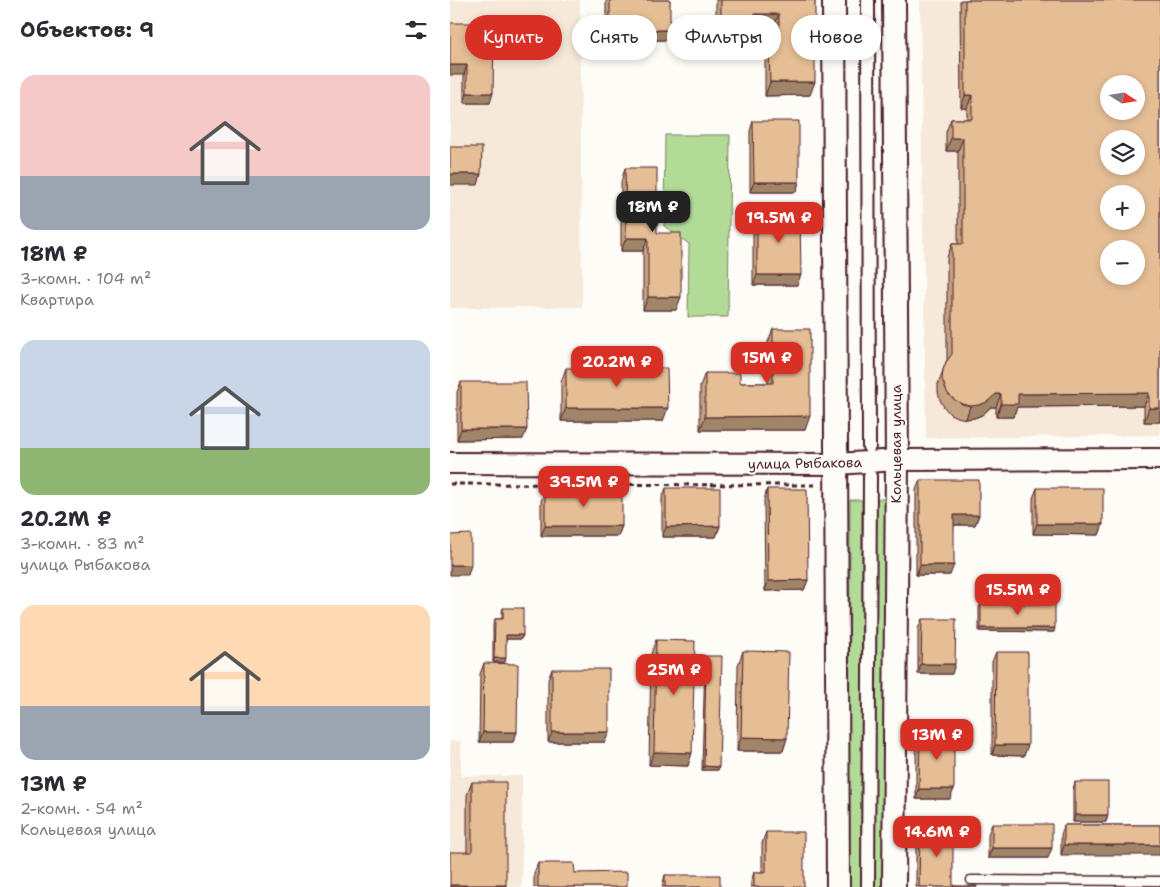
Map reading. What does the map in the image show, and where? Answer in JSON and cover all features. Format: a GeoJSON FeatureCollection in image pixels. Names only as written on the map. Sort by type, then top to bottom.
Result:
{"type":"FeatureCollection","features":[{"type":"Feature","properties":{"kind":"main road"},"geometry":{"type":"LineString","coordinates":[[834,0],[838,887]]}},
{"type":"Feature","properties":{"kind":"main road","name":"Кольцевая улица"},"geometry":{"type":"LineString","coordinates":[[894,0],[897,460],[894,887]]}},
{"type":"Feature","properties":{"kind":"street"},"geometry":{"type":"LineString","coordinates":[[868,0],[869,446]]}},
{"type":"Feature","properties":{"kind":"street","name":"улица Рыбакова"},"geometry":{"type":"LineString","coordinates":[[450,463],[837,474],[897,460],[1160,460]]}},
{"type":"Feature","properties":{"kind":"street"},"geometry":{"type":"LineString","coordinates":[[868,887],[870,476]]}},
{"type":"Feature","properties":{"kind":"lane"},"geometry":{"type":"LineString","coordinates":[[971,880],[1079,884],[1160,880]]}},
{"type":"Feature","properties":{"kind":"path"},"geometry":{"type":"LineString","coordinates":[[450,484],[837,474]]}},
{"type":"Feature","properties":{"kind":"shaded area"},"geometry":{"type":"Polygon","coordinates":[[[450,0],[580,0],[580,15],[572,15],[572,60],[580,60],[582,307],[450,308],[450,0]]]}},
{"type":"Feature","properties":{"kind":"shaded area"},"geometry":{"type":"Polygon","coordinates":[[[920,0],[1160,0],[1160,435],[926,438],[920,0]]]}},
{"type":"Feature","properties":{"kind":"shaded area"},"geometry":{"type":"Polygon","coordinates":[[[450,741],[461,741],[461,776],[522,776],[522,887],[450,887],[450,741]]]}},
{"type":"Feature","properties":{"kind":"green space"},"geometry":{"type":"Polygon","coordinates":[[[665,135],[730,135],[728,317],[688,317],[689,244],[664,226],[665,135]]]}},
{"type":"Feature","properties":{"kind":"green space"},"geometry":{"type":"Polygon","coordinates":[[[873,499],[885,499],[884,887],[872,887],[873,499]]]}},
{"type":"Feature","properties":{"kind":"green space"},"geometry":{"type":"Polygon","coordinates":[[[850,500],[862,500],[861,887],[849,887],[850,500]]]}},
{"type":"Feature","properties":{"kind":"building"},"geometry":{"type":"Polygon","coordinates":[[[610,0],[670,0],[667,30],[657,30],[657,15],[610,15],[610,0]]]}},
{"type":"Feature","properties":{"kind":"building"},"geometry":{"type":"Polygon","coordinates":[[[721,0],[815,0],[815,15],[791,15],[791,60],[815,60],[815,82],[770,82],[769,60],[781,60],[781,15],[721,15],[721,0]]]}},
{"type":"Feature","properties":{"kind":"building"},"geometry":{"type":"Polygon","coordinates":[[[965,0],[1160,0],[1160,408],[1149,408],[1149,393],[1018,394],[1018,404],[1001,404],[1001,394],[996,394],[987,402],[970,406],[962,404],[948,394],[942,379],[946,362],[952,354],[952,244],[963,244],[963,138],[951,138],[951,119],[972,119],[972,95],[965,95],[965,0]]]}},
{"type":"Feature","properties":{"kind":"building"},"geometry":{"type":"Polygon","coordinates":[[[450,23],[465,23],[465,60],[493,60],[493,93],[467,93],[467,65],[450,65],[450,23]]]}},
{"type":"Feature","properties":{"kind":"building"},"geometry":{"type":"Polygon","coordinates":[[[753,121],[799,121],[799,182],[754,182],[753,121]]]}},
{"type":"Feature","properties":{"kind":"building"},"geometry":{"type":"Polygon","coordinates":[[[450,147],[482,147],[481,174],[450,174],[450,147]]]}},
{"type":"Feature","properties":{"kind":"building"},"geometry":{"type":"Polygon","coordinates":[[[625,168],[657,168],[657,233],[681,233],[681,297],[648,297],[648,238],[626,238],[625,168]]]}},
{"type":"Feature","properties":{"kind":"building"},"geometry":{"type":"Polygon","coordinates":[[[757,213],[800,213],[801,275],[757,275],[757,213]]]}},
{"type":"Feature","properties":{"kind":"building"},"geometry":{"type":"Polygon","coordinates":[[[773,329],[810,329],[810,416],[705,417],[705,373],[740,373],[740,383],[773,383],[773,329]]]}},
{"type":"Feature","properties":{"kind":"building"},"geometry":{"type":"Polygon","coordinates":[[[566,368],[667,368],[668,408],[566,408],[566,368]]]}},
{"type":"Feature","properties":{"kind":"building"},"geometry":{"type":"Polygon","coordinates":[[[461,382],[526,382],[527,429],[461,429],[461,382]]]}},
{"type":"Feature","properties":{"kind":"building"},"geometry":{"type":"Polygon","coordinates":[[[920,480],[979,480],[979,515],[954,515],[954,565],[920,565],[920,480]]]}},
{"type":"Feature","properties":{"kind":"building"},"geometry":{"type":"Polygon","coordinates":[[[666,488],[720,488],[720,526],[666,527],[666,488]]]}},
{"type":"Feature","properties":{"kind":"building"},"geometry":{"type":"Polygon","coordinates":[[[1037,488],[1103,488],[1103,524],[1037,524],[1037,488]]]}},
{"type":"Feature","properties":{"kind":"building"},"geometry":{"type":"Polygon","coordinates":[[[767,489],[807,489],[808,580],[768,581],[767,489]]]}},
{"type":"Feature","properties":{"kind":"building"},"geometry":{"type":"Polygon","coordinates":[[[545,490],[622,490],[622,526],[545,526],[545,490]]]}},
{"type":"Feature","properties":{"kind":"building"},"geometry":{"type":"Polygon","coordinates":[[[471,534],[471,565],[450,565],[450,535],[471,534]]]}},
{"type":"Feature","properties":{"kind":"building"},"geometry":{"type":"Polygon","coordinates":[[[981,604],[1055,604],[1055,628],[981,628],[981,604]]]}},
{"type":"Feature","properties":{"kind":"building"},"geometry":{"type":"Polygon","coordinates":[[[503,608],[523,608],[523,635],[506,635],[506,658],[494,658],[495,619],[503,619],[503,608]]]}},
{"type":"Feature","properties":{"kind":"building"},"geometry":{"type":"Polygon","coordinates":[[[922,619],[956,619],[955,664],[921,664],[922,619]]]}},
{"type":"Feature","properties":{"kind":"building"},"geometry":{"type":"Polygon","coordinates":[[[656,640],[695,641],[692,753],[654,752],[656,640]]]}},
{"type":"Feature","properties":{"kind":"building"},"geometry":{"type":"Polygon","coordinates":[[[743,651],[789,652],[787,738],[741,737],[743,651]]]}},
{"type":"Feature","properties":{"kind":"building"},"geometry":{"type":"Polygon","coordinates":[[[996,652],[1028,652],[1028,745],[995,745],[996,652]]]}},
{"type":"Feature","properties":{"kind":"building"},"geometry":{"type":"Polygon","coordinates":[[[706,656],[722,656],[719,767],[704,766],[706,656]]]}},
{"type":"Feature","properties":{"kind":"building"},"geometry":{"type":"Polygon","coordinates":[[[484,663],[518,664],[517,732],[483,732],[484,663]]]}},
{"type":"Feature","properties":{"kind":"building"},"geometry":{"type":"Polygon","coordinates":[[[552,669],[609,669],[609,732],[552,732],[552,669]]]}},
{"type":"Feature","properties":{"kind":"building"},"geometry":{"type":"Polygon","coordinates":[[[920,733],[954,733],[954,789],[919,789],[920,733]]]}},
{"type":"Feature","properties":{"kind":"building"},"geometry":{"type":"Polygon","coordinates":[[[472,782],[506,782],[506,885],[450,885],[450,852],[472,852],[472,782]]]}},
{"type":"Feature","properties":{"kind":"building"},"geometry":{"type":"Polygon","coordinates":[[[1075,782],[1108,782],[1108,815],[1075,815],[1075,782]]]}},
{"type":"Feature","properties":{"kind":"building"},"geometry":{"type":"Polygon","coordinates":[[[992,824],[1052,824],[1052,848],[992,848],[992,824]]]}},
{"type":"Feature","properties":{"kind":"building"},"geometry":{"type":"Polygon","coordinates":[[[1064,825],[1160,825],[1160,845],[1064,845],[1064,825]]]}},
{"type":"Feature","properties":{"kind":"building"},"geometry":{"type":"Polygon","coordinates":[[[920,828],[953,828],[953,886],[977,887],[919,887],[920,828]]]}},
{"type":"Feature","properties":{"kind":"building"},"geometry":{"type":"Polygon","coordinates":[[[766,832],[804,832],[804,887],[754,887],[754,872],[766,872],[766,832]]]}},
{"type":"Feature","properties":{"kind":"building"},"geometry":{"type":"Polygon","coordinates":[[[538,863],[574,863],[575,873],[627,872],[627,887],[538,887],[538,863]]]}},
{"type":"Feature","properties":{"kind":"building"},"geometry":{"type":"Polygon","coordinates":[[[665,875],[720,875],[720,887],[665,887],[665,875]]]}}]}
